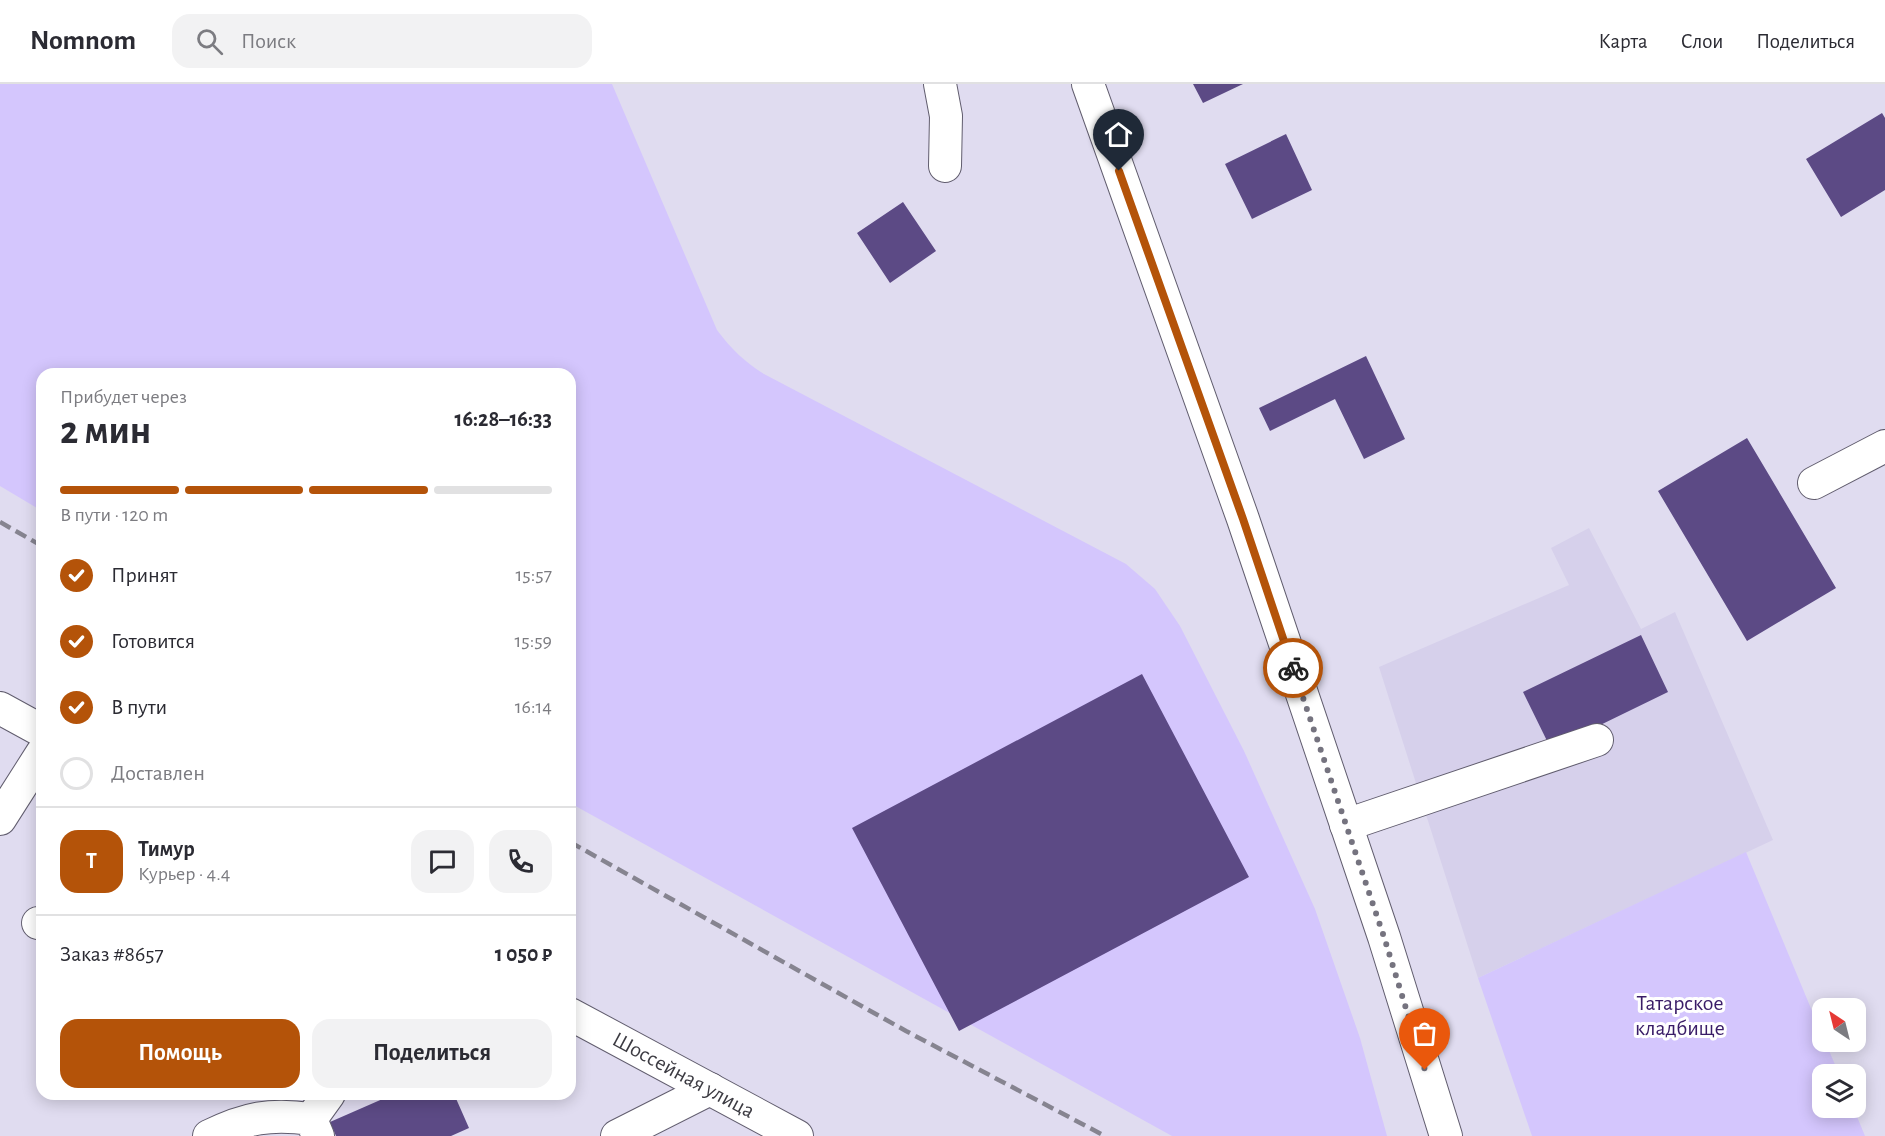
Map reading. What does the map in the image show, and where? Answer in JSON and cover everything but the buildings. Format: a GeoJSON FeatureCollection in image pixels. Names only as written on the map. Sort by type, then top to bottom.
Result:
{"type":"FeatureCollection","features":[{"type":"Feature","properties":{"kind":"street"},"geometry":{"type":"LineString","coordinates":[[940,84],[946,116],[945,166]]}},
{"type":"Feature","properties":{"kind":"street"},"geometry":{"type":"LineString","coordinates":[[1088,84],[1239,508],[1346,825],[1446,1136]]}},
{"type":"Feature","properties":{"kind":"street"},"geometry":{"type":"LineString","coordinates":[[1814,483],[1885,446]]}},
{"type":"Feature","properties":{"kind":"street"},"geometry":{"type":"LineString","coordinates":[[0,708],[36,728]]}},
{"type":"Feature","properties":{"kind":"street"},"geometry":{"type":"LineString","coordinates":[[1346,825],[1597,740]]}},
{"type":"Feature","properties":{"kind":"street"},"geometry":{"type":"LineString","coordinates":[[0,819],[36,762]]}},
{"type":"Feature","properties":{"kind":"street","name":"Шоссейная улица"},"geometry":{"type":"LineString","coordinates":[[576,1017],[797,1136]]}},
{"type":"Feature","properties":{"kind":"street"},"geometry":{"type":"LineString","coordinates":[[616,1136],[711,1089]]}},
{"type":"Feature","properties":{"kind":"street"},"geometry":{"type":"LineString","coordinates":[[209,1136],[251,1119],[280,1116],[315,1127],[326,1100]]}},
{"type":"Feature","properties":{"kind":"shaded area"},"geometry":{"type":"Polygon","coordinates":[[[1589,528],[1641,629],[1675,612],[1773,840],[1478,978],[1379,667],[1569,585],[1551,548],[1589,528]]]}},
{"type":"Feature","properties":{"kind":"green space"},"geometry":{"type":"Polygon","coordinates":[[[0,84],[612,84],[717,330],[739,355],[764,374],[1126,564],[1155,589],[1180,626],[1244,751],[1315,909],[1360,1038],[1387,1136],[1172,1136],[576,806],[576,368],[36,368],[36,507],[0,486],[0,84]]]}},
{"type":"Feature","properties":{"kind":"green space","name":"Татарское кладбище"},"geometry":{"type":"Polygon","coordinates":[[[1746,852],[1812,1011],[1812,1052],[1830,1052],[1835,1064],[1812,1064],[1812,1118],[1858,1118],[1865,1136],[1532,1136],[1478,978],[1746,852]]]}},
{"type":"Feature","properties":{"kind":"railway"},"geometry":{"type":"LineString","coordinates":[[0,522],[36,543]]}},
{"type":"Feature","properties":{"kind":"railway"},"geometry":{"type":"LineString","coordinates":[[576,845],[906,1031],[1105,1136]]}},
{"type":"Feature","properties":{"kind":"way so far"},"geometry":{"type":"LineString","coordinates":[[1293,668],[1384,937],[1425,1070]]}},
{"type":"Feature","properties":{"kind":"route"},"geometry":{"type":"LineString","coordinates":[[1119,171],[1243,519],[1293,668]]}}]}
